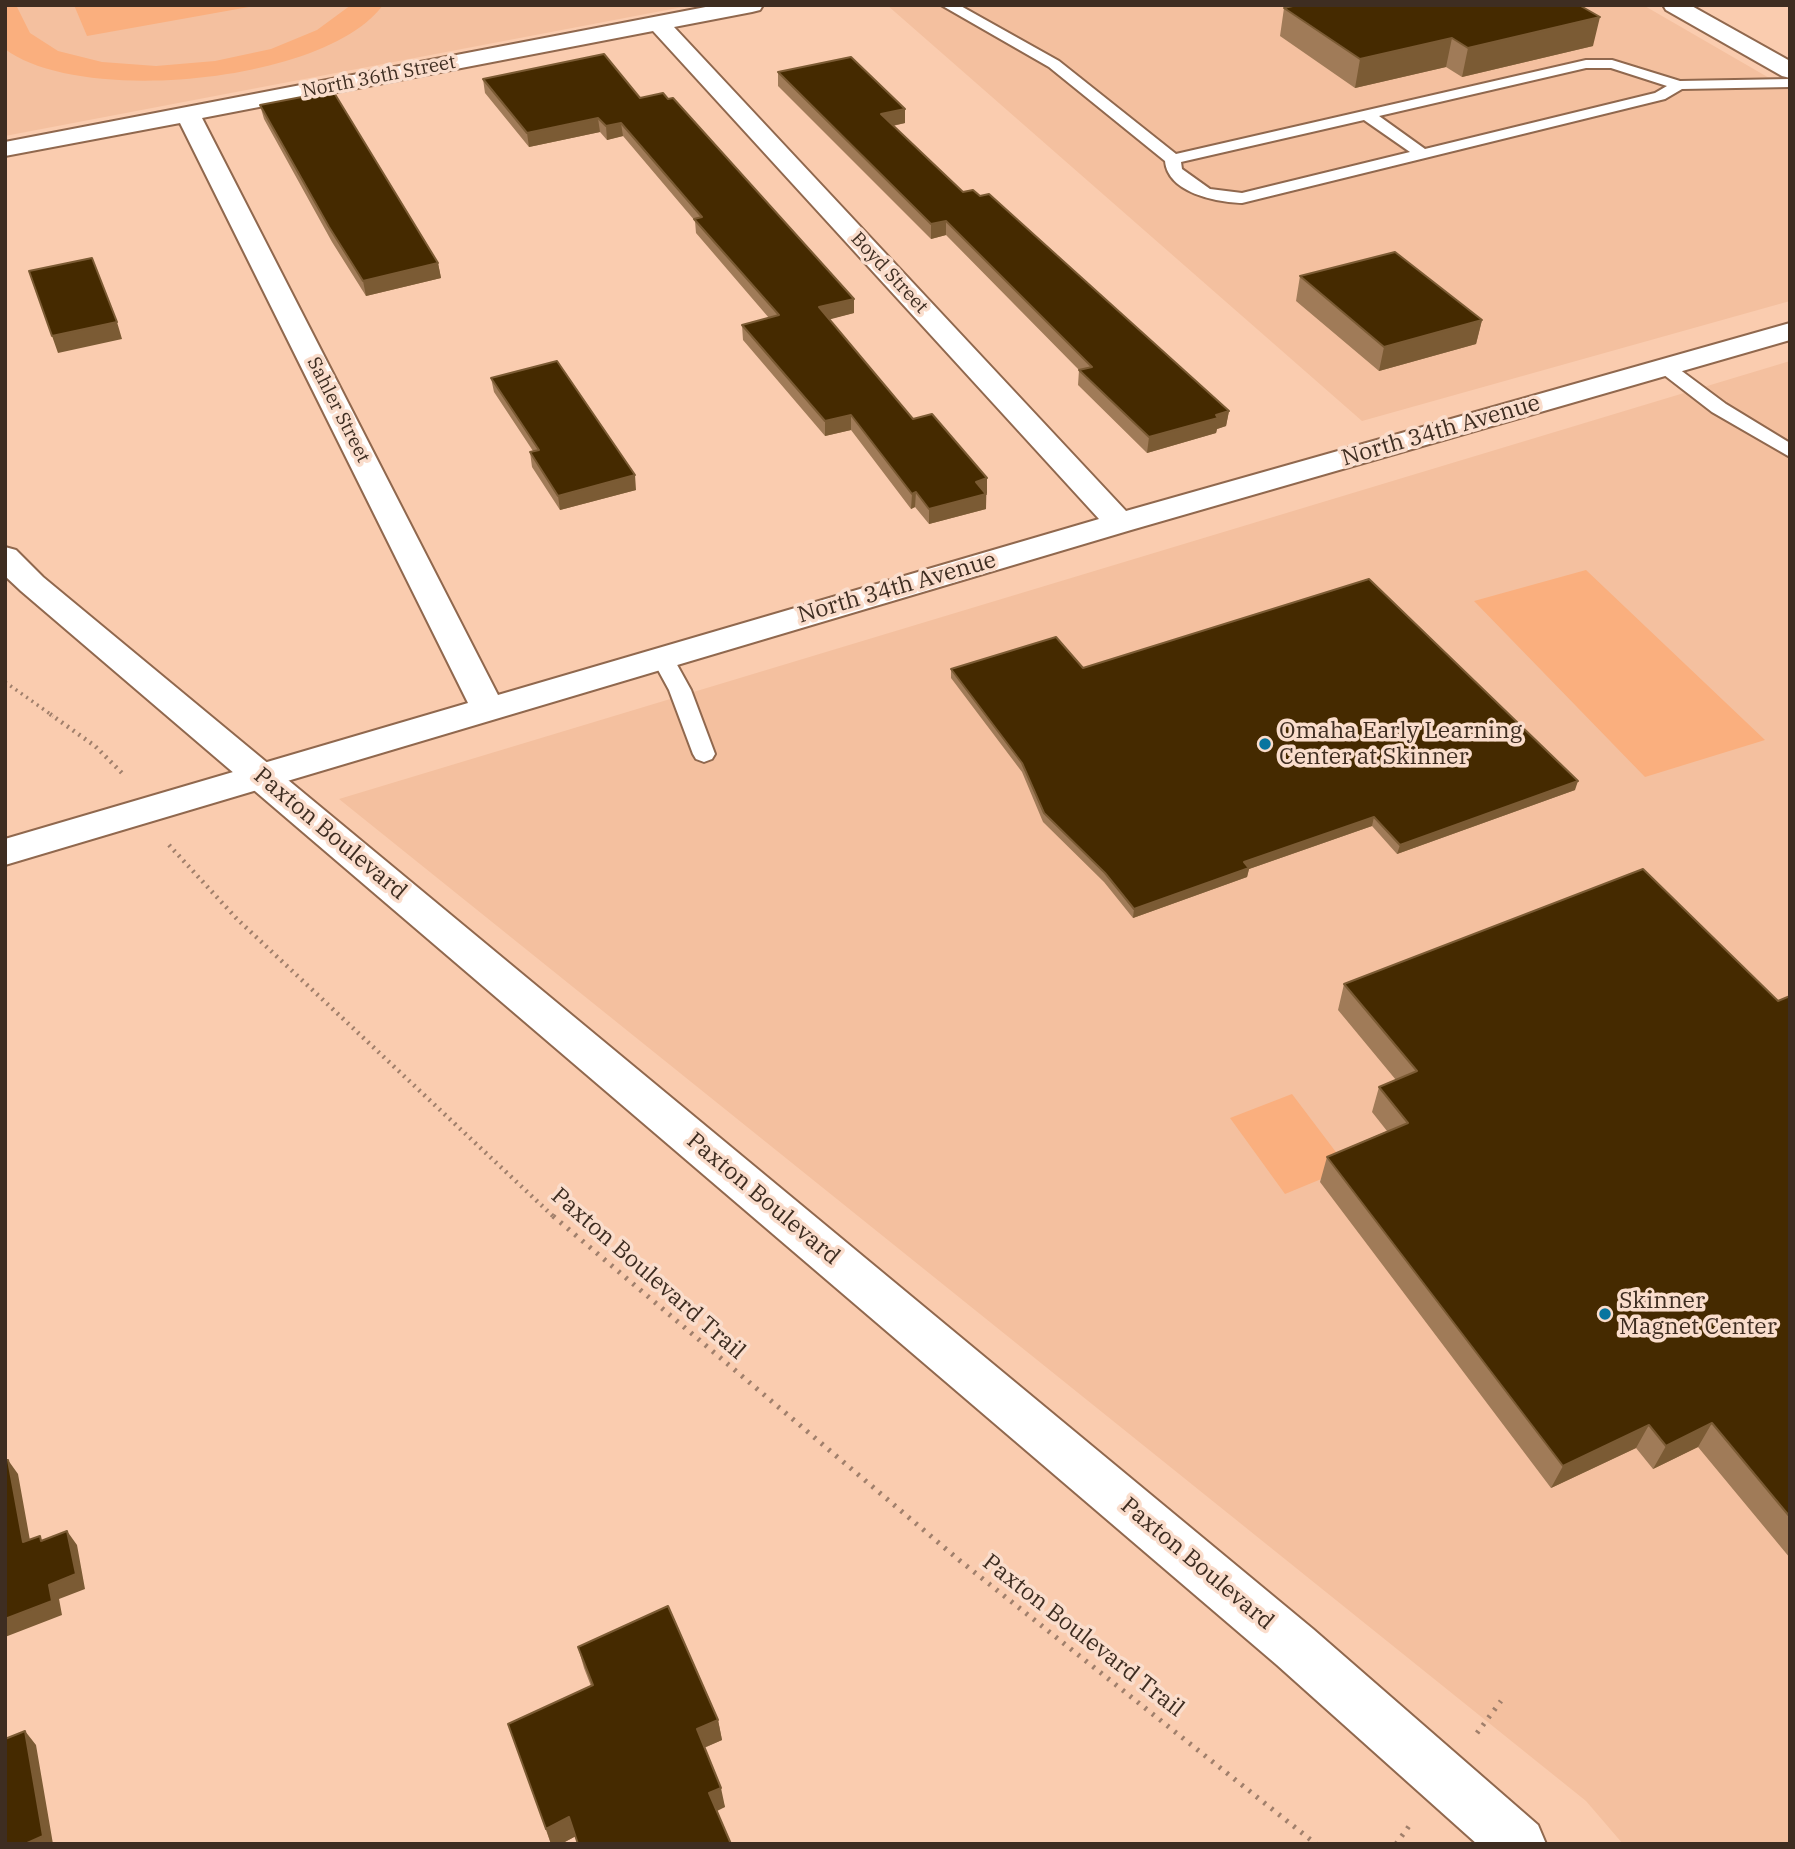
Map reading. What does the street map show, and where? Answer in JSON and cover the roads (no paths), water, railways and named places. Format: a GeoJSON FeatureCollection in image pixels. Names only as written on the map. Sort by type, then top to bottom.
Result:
{"type":"FeatureCollection","features":[{"type":"Feature","properties":{"kind":"street","name":"North 36th Street"},"geometry":{"type":"LineString","coordinates":[[5,149],[752,5]]}},
{"type":"Feature","properties":{"kind":"street"},"geometry":{"type":"LineString","coordinates":[[1674,5],[1790,71]]}},
{"type":"Feature","properties":{"kind":"street","name":"Boyd Street"},"geometry":{"type":"LineString","coordinates":[[659,23],[1120,523]]}},
{"type":"Feature","properties":{"kind":"street","name":"Sahler Street"},"geometry":{"type":"LineString","coordinates":[[187,113],[488,708]]}},
{"type":"Feature","properties":{"kind":"street","name":"North 34th Avenue"},"geometry":{"type":"LineString","coordinates":[[5,852],[1120,523],[1790,331]]}},
{"type":"Feature","properties":{"kind":"street","name":"Paxton Boulevard"},"geometry":{"type":"LineString","coordinates":[[5,557],[32,584],[1295,1647],[1519,1844]]}},
{"type":"Feature","properties":{"kind":"lane"},"geometry":{"type":"LineString","coordinates":[[948,5],[1054,64],[1173,159],[1174,170],[1192,187],[1218,198],[1242,198],[1660,96],[1679,85]]}},
{"type":"Feature","properties":{"kind":"lane"},"geometry":{"type":"LineString","coordinates":[[1173,159],[1586,64],[1612,64],[1679,85],[1790,83]]}},
{"type":"Feature","properties":{"kind":"lane"},"geometry":{"type":"LineString","coordinates":[[1367,114],[1422,154]]}},
{"type":"Feature","properties":{"kind":"lane"},"geometry":{"type":"LineString","coordinates":[[1665,367],[1759,435],[1790,450]]}},
{"type":"Feature","properties":{"kind":"lane"},"geometry":{"type":"LineString","coordinates":[[662,657],[680,690],[704,754]]}},
{"type":"Feature","properties":{"kind":"place","name":"Omaha Early Learning Center at Skinner"},"geometry":{"type":"Point","coordinates":[1265,744]}},
{"type":"Feature","properties":{"kind":"place","name":"Skinner Magnet Center"},"geometry":{"type":"Point","coordinates":[1605,1314]}}]}
